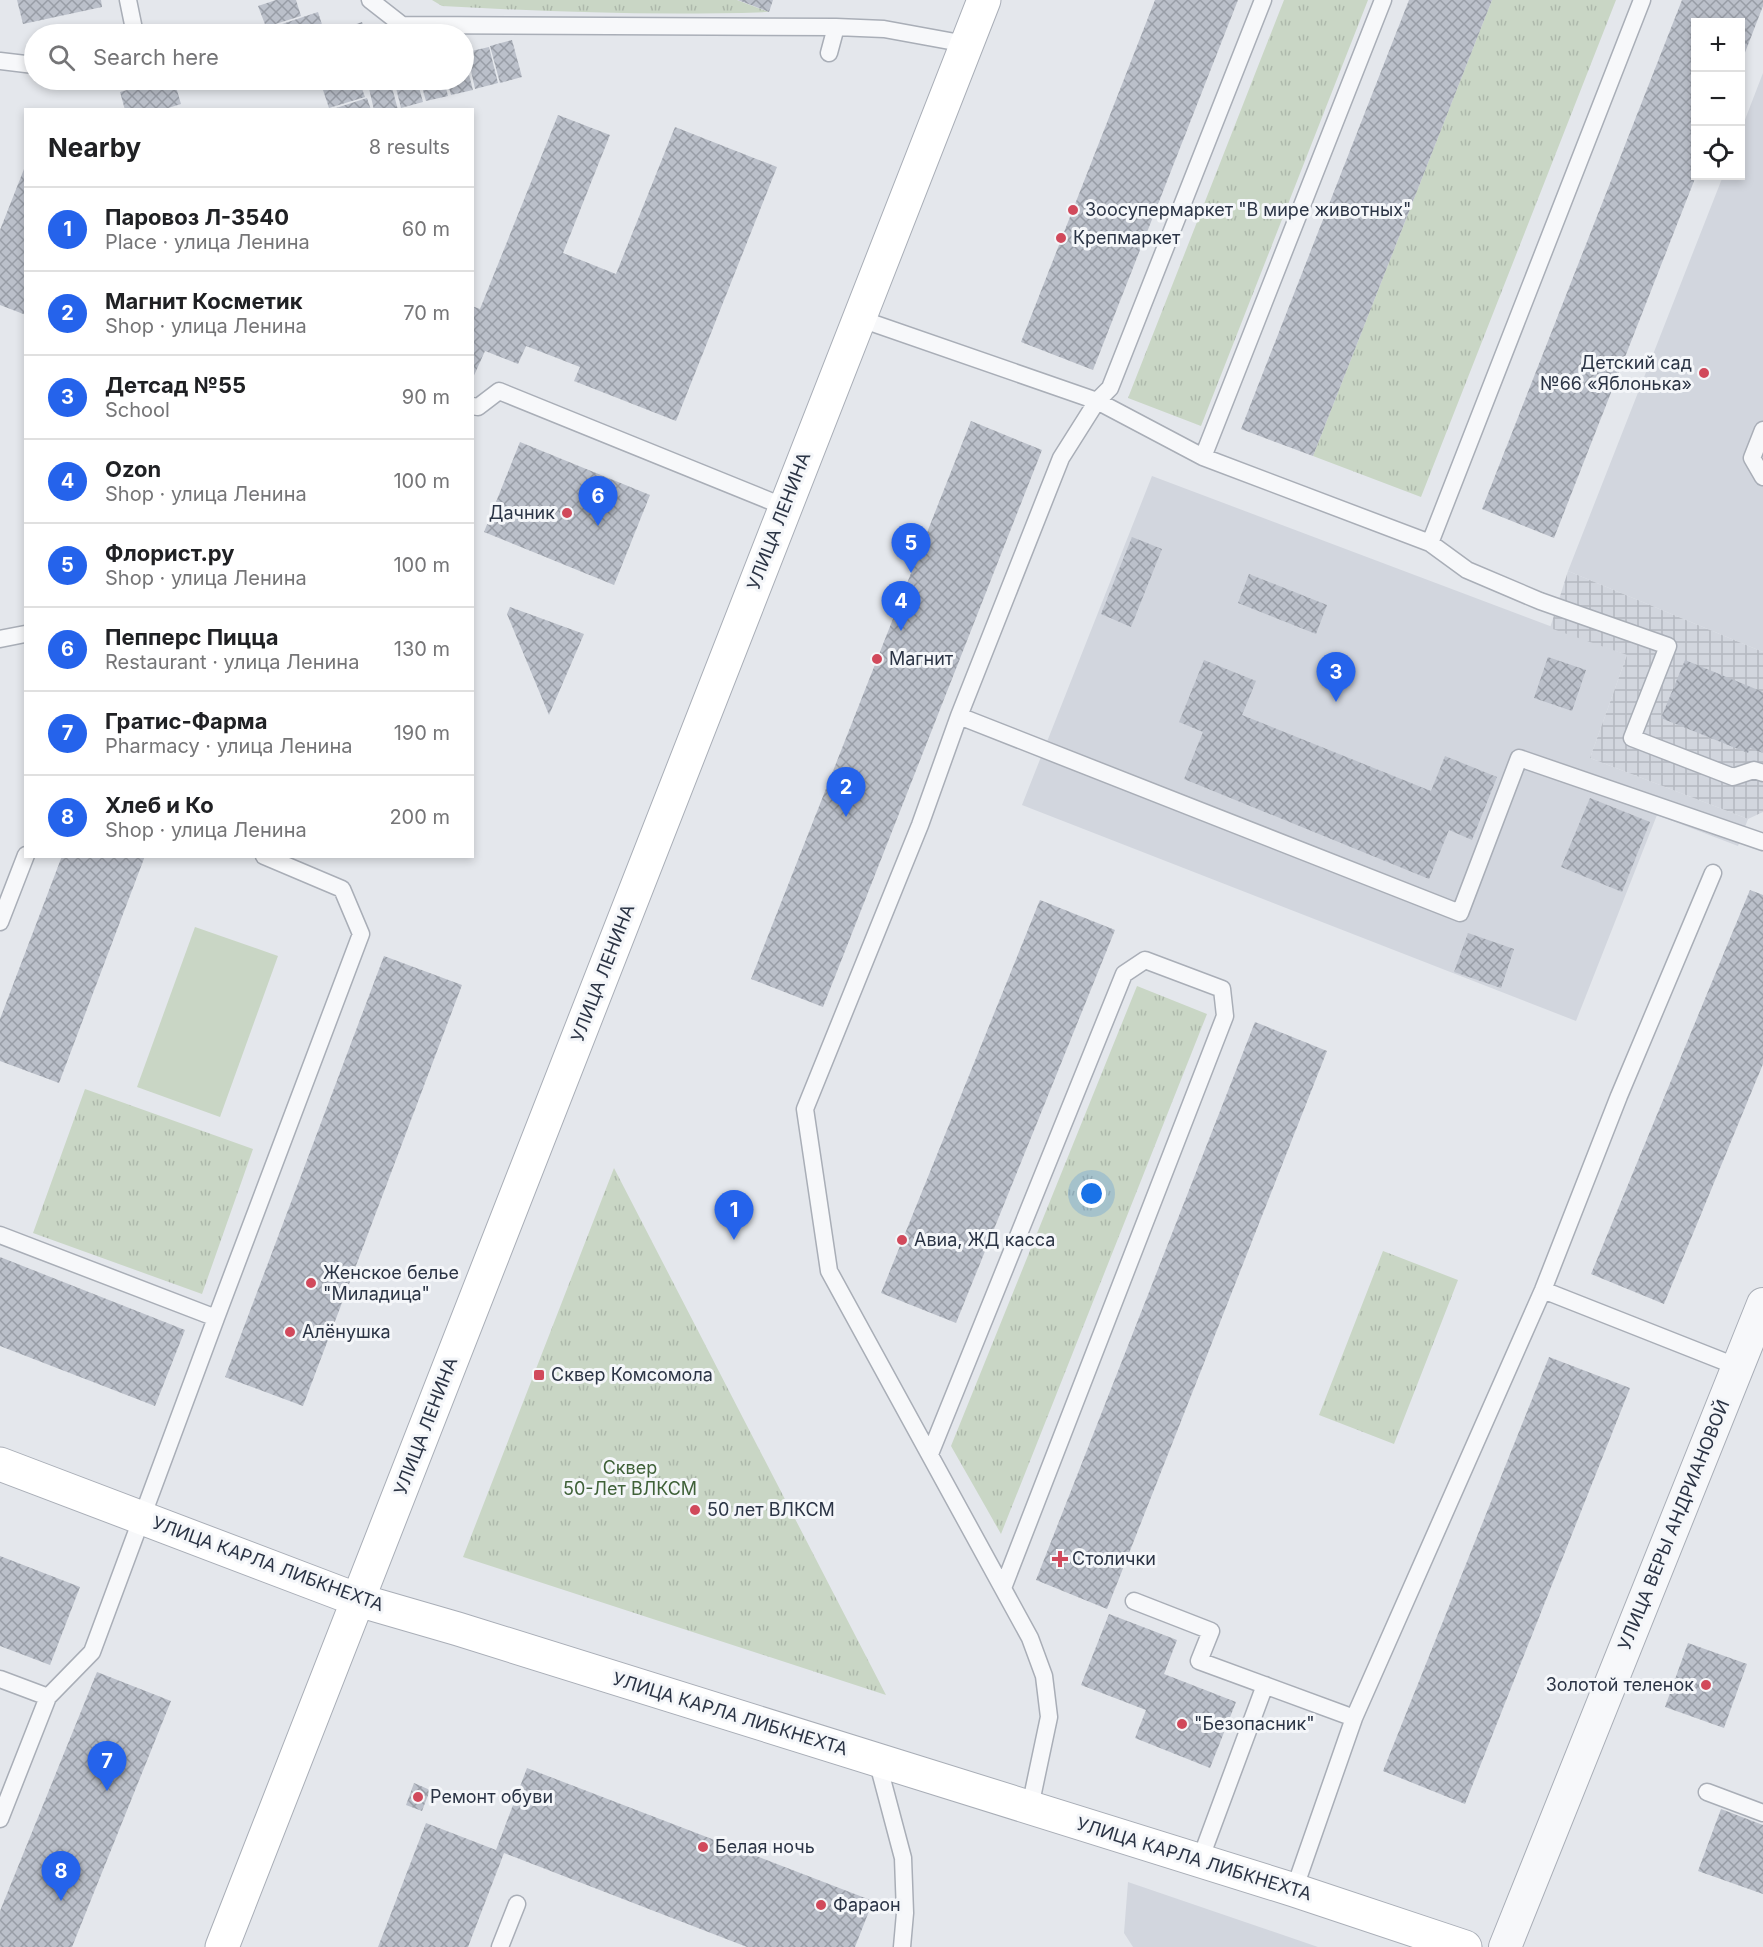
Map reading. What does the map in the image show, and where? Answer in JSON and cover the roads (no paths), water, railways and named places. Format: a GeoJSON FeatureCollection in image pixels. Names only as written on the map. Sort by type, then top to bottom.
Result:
{"type":"FeatureCollection","features":[{"type":"Feature","properties":{"kind":"main road","name":"УЛИЦА ЛЕНИНА"},"geometry":{"type":"LineString","coordinates":[[222,1947],[984,0]]}},
{"type":"Feature","properties":{"kind":"main road","name":"УЛИЦА КАРЛА ЛИБКНЕХТА"},"geometry":{"type":"LineString","coordinates":[[0,1464],[358,1600],[1200,1860],[1465,1947]]}},
{"type":"Feature","properties":{"kind":"street","name":"УЛИЦА ВЕРЫ АНДРИАНОВОЙ"},"geometry":{"type":"LineString","coordinates":[[1505,1947],[1763,1304]]}},
{"type":"Feature","properties":{"kind":"lane"},"geometry":{"type":"LineString","coordinates":[[128,0],[133,24]]}},
{"type":"Feature","properties":{"kind":"lane"},"geometry":{"type":"LineString","coordinates":[[370,0],[393,24]]}},
{"type":"Feature","properties":{"kind":"lane"},"geometry":{"type":"LineString","coordinates":[[1029,1807],[1049,1717],[1044,1676],[1030,1638],[829,1271],[805,1109],[920,825],[959,716],[1061,458],[1097,401],[1110,388],[1263,0]]}},
{"type":"Feature","properties":{"kind":"lane"},"geometry":{"type":"LineString","coordinates":[[1203,457],[1383,0]]}},
{"type":"Feature","properties":{"kind":"lane"},"geometry":{"type":"LineString","coordinates":[[1430,543],[1642,0]]}},
{"type":"Feature","properties":{"kind":"lane"},"geometry":{"type":"LineString","coordinates":[[829,53],[836,27]]}},
{"type":"Feature","properties":{"kind":"lane"},"geometry":{"type":"LineString","coordinates":[[474,29],[836,27],[884,29],[966,44]]}},
{"type":"Feature","properties":{"kind":"lane"},"geometry":{"type":"LineString","coordinates":[[0,61],[24,64]]}},
{"type":"Feature","properties":{"kind":"lane"},"geometry":{"type":"LineString","coordinates":[[858,318],[1097,401],[1203,457],[1430,543],[1467,570],[1540,601],[1668,646],[1632,738],[1733,777],[1754,770],[1763,773]]}},
{"type":"Feature","properties":{"kind":"lane"},"geometry":{"type":"LineString","coordinates":[[474,406],[478,407],[499,392],[785,507]]}},
{"type":"Feature","properties":{"kind":"lane"},"geometry":{"type":"LineString","coordinates":[[1763,430],[1752,458],[1763,477]]}},
{"type":"Feature","properties":{"kind":"lane"},"geometry":{"type":"LineString","coordinates":[[0,639],[24,634]]}},
{"type":"Feature","properties":{"kind":"lane"},"geometry":{"type":"LineString","coordinates":[[959,716],[1460,914],[1519,758],[1763,842]]}},
{"type":"Feature","properties":{"kind":"lane"},"geometry":{"type":"LineString","coordinates":[[0,922],[25,858]]}},
{"type":"Feature","properties":{"kind":"lane"},"geometry":{"type":"LineString","coordinates":[[0,1818],[48,1697],[92,1652],[361,934],[342,889],[269,858]]}},
{"type":"Feature","properties":{"kind":"lane"},"geometry":{"type":"LineString","coordinates":[[1294,1890],[1354,1718],[1543,1290],[1619,1096],[1713,873]]}},
{"type":"Feature","properties":{"kind":"lane"},"geometry":{"type":"LineString","coordinates":[[930,1454],[1124,974],[1146,960],[1222,989],[1225,1016],[1003,1588]]}},
{"type":"Feature","properties":{"kind":"lane"},"geometry":{"type":"LineString","coordinates":[[0,1235],[216,1318]]}},
{"type":"Feature","properties":{"kind":"lane"},"geometry":{"type":"LineString","coordinates":[[1543,1290],[1738,1367]]}},
{"type":"Feature","properties":{"kind":"lane"},"geometry":{"type":"LineString","coordinates":[[1134,1601],[1211,1631],[1199,1660],[1354,1718]]}},
{"type":"Feature","properties":{"kind":"lane"},"geometry":{"type":"LineString","coordinates":[[0,1678],[48,1697]]}},
{"type":"Feature","properties":{"kind":"lane"},"geometry":{"type":"LineString","coordinates":[[1200,1860],[1265,1685]]}},
{"type":"Feature","properties":{"kind":"lane"},"geometry":{"type":"LineString","coordinates":[[877,1760],[903,1858],[905,1913],[902,1947]]}},
{"type":"Feature","properties":{"kind":"lane"},"geometry":{"type":"LineString","coordinates":[[1707,1792],[1763,1813]]}},
{"type":"Feature","properties":{"kind":"lane"},"geometry":{"type":"LineString","coordinates":[[500,1947],[517,1904]]}},
{"type":"Feature","properties":{"kind":"place","name":"Зоосупермаркет \"В мире животных\""},"geometry":{"type":"Point","coordinates":[1073,210]}},
{"type":"Feature","properties":{"kind":"place","name":"Крепмаркет"},"geometry":{"type":"Point","coordinates":[1061,238]}},
{"type":"Feature","properties":{"kind":"place","name":"Детский сад №66 «Яблонька»"},"geometry":{"type":"Point","coordinates":[1704,373]}},
{"type":"Feature","properties":{"kind":"place","name":"Дачник"},"geometry":{"type":"Point","coordinates":[567,513]}},
{"type":"Feature","properties":{"kind":"place","name":"Пепперс Пицца"},"geometry":{"type":"Point","coordinates":[598,526]}},
{"type":"Feature","properties":{"kind":"place","name":"Флорист.ру"},"geometry":{"type":"Point","coordinates":[911,573]}},
{"type":"Feature","properties":{"kind":"place","name":"Ozon"},"geometry":{"type":"Point","coordinates":[901,631]}},
{"type":"Feature","properties":{"kind":"place","name":"Магнит"},"geometry":{"type":"Point","coordinates":[877,659]}},
{"type":"Feature","properties":{"kind":"place","name":"Детсад №55"},"geometry":{"type":"Point","coordinates":[1336,702]}},
{"type":"Feature","properties":{"kind":"place","name":"Магнит Косметик"},"geometry":{"type":"Point","coordinates":[846,817]}},
{"type":"Feature","properties":{"kind":"place","name":"Паровоз Л-3540"},"geometry":{"type":"Point","coordinates":[734,1240]}},
{"type":"Feature","properties":{"kind":"place","name":"Авиа, ЖД касса"},"geometry":{"type":"Point","coordinates":[902,1240]}},
{"type":"Feature","properties":{"kind":"place","name":"Женское белье \"Миладица\""},"geometry":{"type":"Point","coordinates":[311,1283]}},
{"type":"Feature","properties":{"kind":"place","name":"Алёнушка"},"geometry":{"type":"Point","coordinates":[290,1332]}},
{"type":"Feature","properties":{"kind":"place","name":"Сквер Комсомола"},"geometry":{"type":"Point","coordinates":[539,1375]}},
{"type":"Feature","properties":{"kind":"place","name":"50 лет ВЛКСМ"},"geometry":{"type":"Point","coordinates":[695,1510]}},
{"type":"Feature","properties":{"kind":"place","name":"Столички"},"geometry":{"type":"Point","coordinates":[1060,1559]}},
{"type":"Feature","properties":{"kind":"place","name":"Золотой теленок"},"geometry":{"type":"Point","coordinates":[1706,1685]}},
{"type":"Feature","properties":{"kind":"place","name":"\"Безопасник\""},"geometry":{"type":"Point","coordinates":[1182,1724]}},
{"type":"Feature","properties":{"kind":"place","name":"Гратис-Фарма"},"geometry":{"type":"Point","coordinates":[107,1791]}},
{"type":"Feature","properties":{"kind":"place","name":"Ремонт обуви"},"geometry":{"type":"Point","coordinates":[418,1797]}},
{"type":"Feature","properties":{"kind":"place","name":"Белая ночь"},"geometry":{"type":"Point","coordinates":[703,1847]}},
{"type":"Feature","properties":{"kind":"place","name":"Хлеб и Ко"},"geometry":{"type":"Point","coordinates":[61,1901]}},
{"type":"Feature","properties":{"kind":"place","name":"Фараон"},"geometry":{"type":"Point","coordinates":[821,1905]}},
{"type":"Feature","properties":{"kind":"park label","name":"Сквер 50-Лет ВЛКСМ"},"geometry":{"type":"Point","coordinates":[630,1478]}}]}
